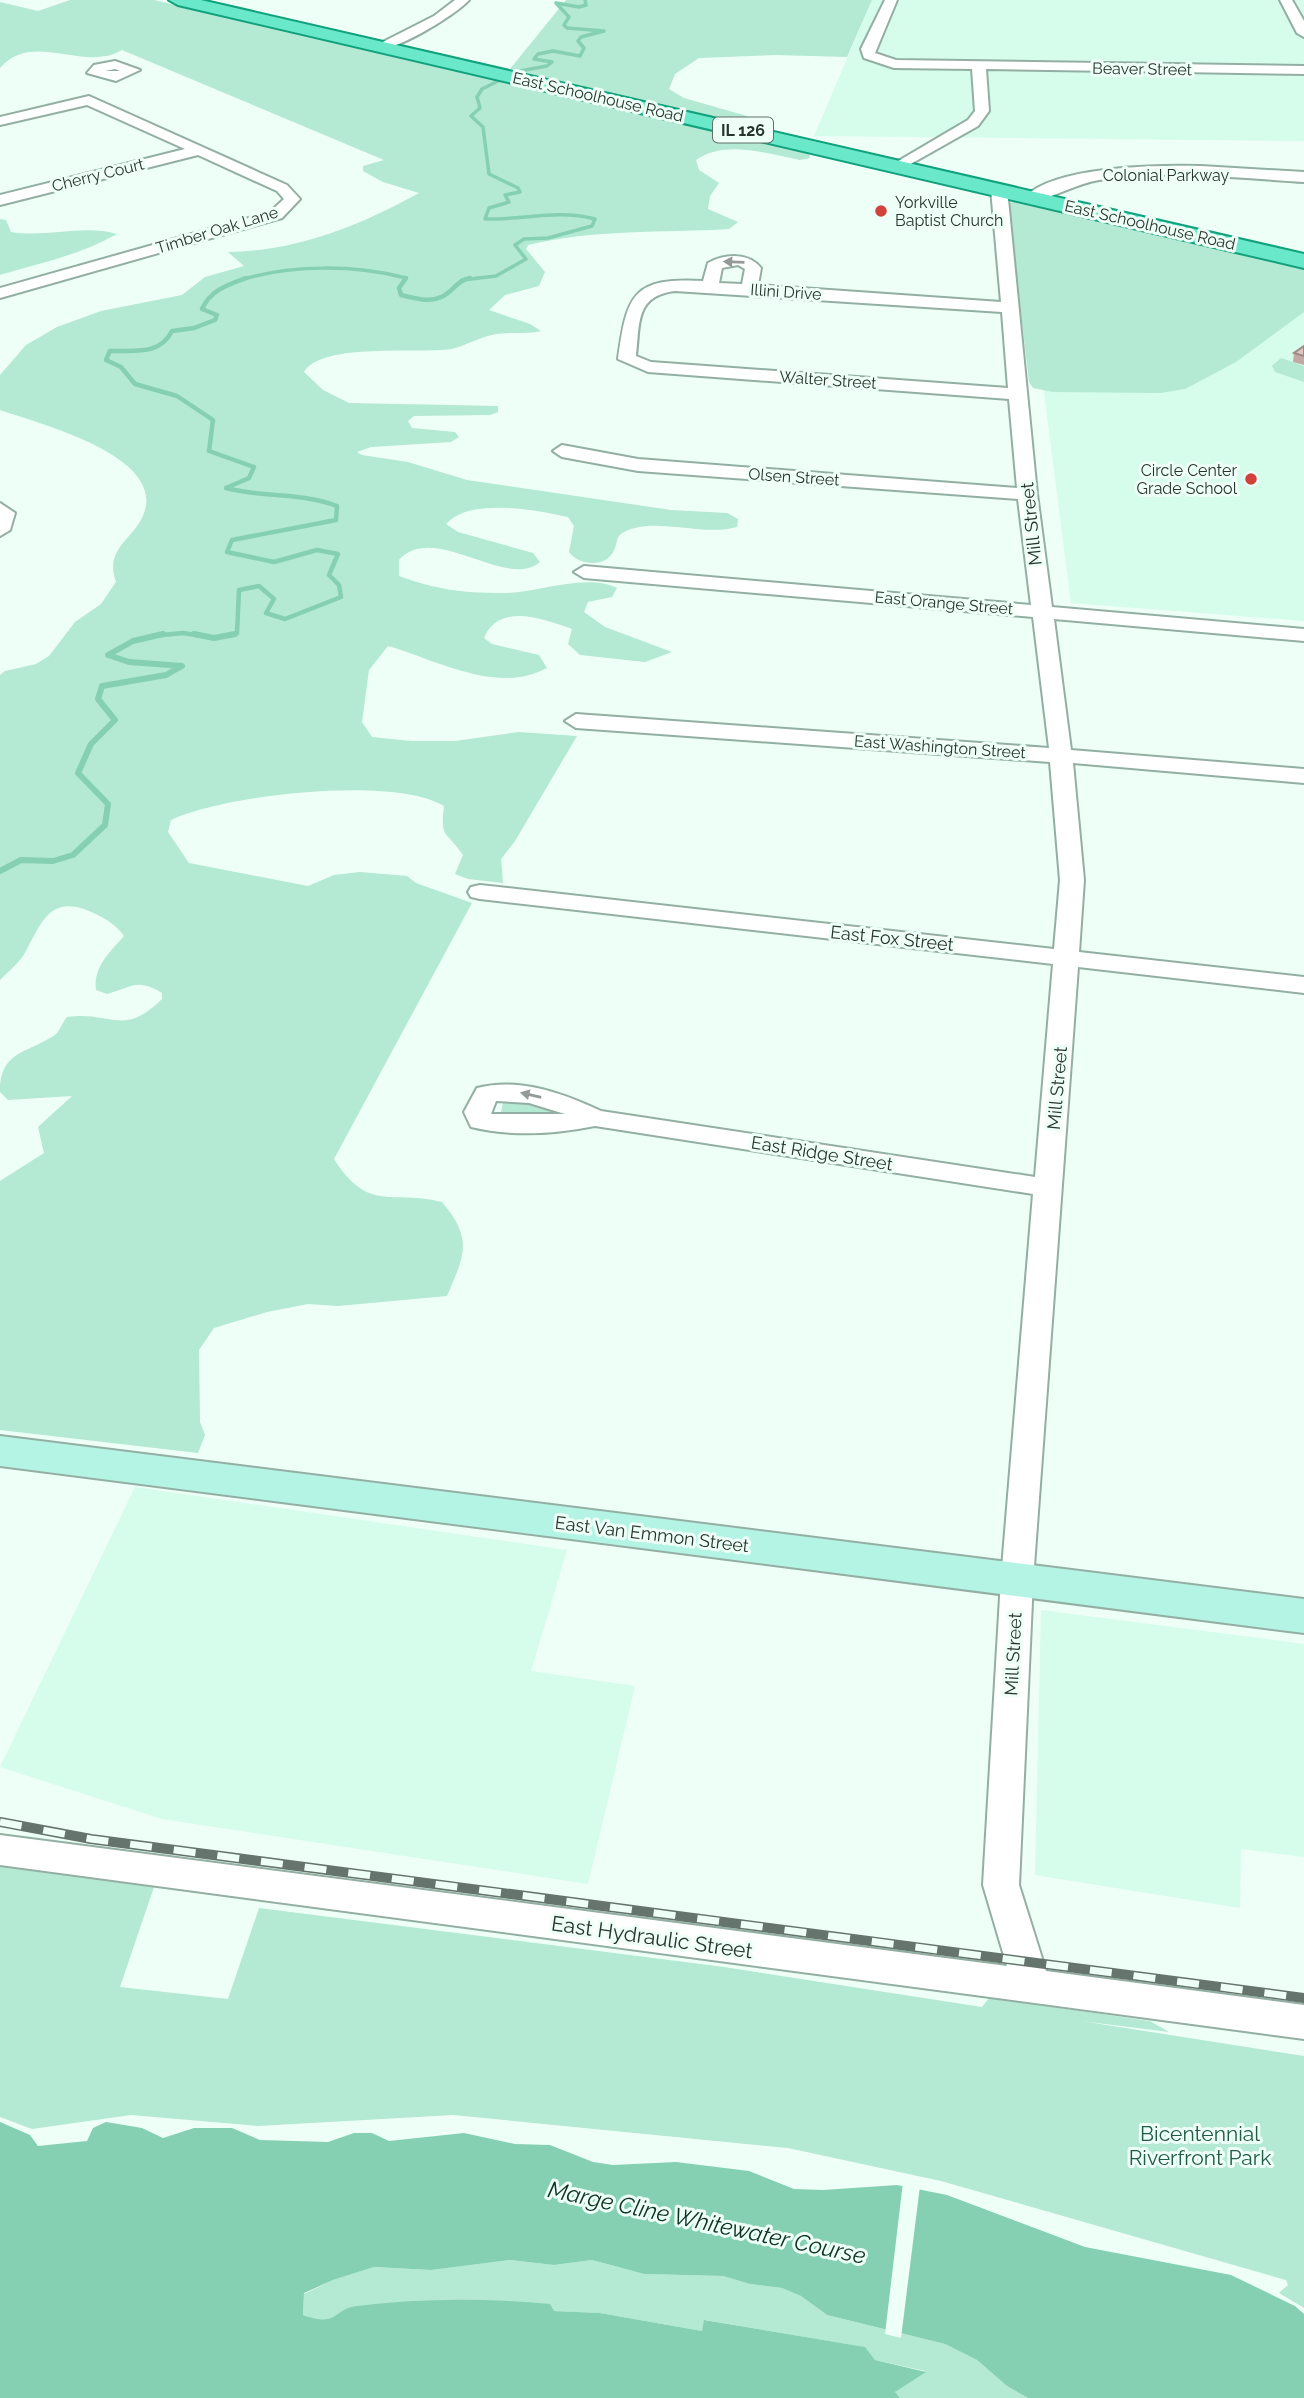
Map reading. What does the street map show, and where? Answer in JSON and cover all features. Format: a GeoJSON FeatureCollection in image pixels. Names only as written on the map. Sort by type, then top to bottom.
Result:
{"type":"FeatureCollection","features":[{"type":"Feature","properties":{"kind":"main road","name":"East Schoolhouse Road"},"geometry":{"type":"LineString","coordinates":[[178,0],[1304,261]]}},
{"type":"Feature","properties":{"kind":"street"},"geometry":{"type":"LineString","coordinates":[[380,47],[439,19],[463,0]]}},
{"type":"Feature","properties":{"kind":"street","name":"Beaver Street"},"geometry":{"type":"LineString","coordinates":[[891,0],[867,49],[869,55],[894,64],[1304,70]]}},
{"type":"Feature","properties":{"kind":"street"},"geometry":{"type":"LineString","coordinates":[[1286,0],[1304,33]]}},
{"type":"Feature","properties":{"kind":"street"},"geometry":{"type":"LineString","coordinates":[[900,166],[973,122],[982,111],[979,67]]}},
{"type":"Feature","properties":{"kind":"street"},"geometry":{"type":"LineString","coordinates":[[0,121],[89,100],[84,94],[85,85],[99,76]]}},
{"type":"Feature","properties":{"kind":"street","name":"Timber Oak Lane"},"geometry":{"type":"LineString","coordinates":[[0,293],[276,215],[292,199],[282,188],[89,100]]}},
{"type":"Feature","properties":{"kind":"street"},"geometry":{"type":"LineString","coordinates":[[151,126],[177,119]]}},
{"type":"Feature","properties":{"kind":"street","name":"Cherry Court"},"geometry":{"type":"LineString","coordinates":[[0,200],[196,151]]}},
{"type":"Feature","properties":{"kind":"street","name":"Colonial Parkway"},"geometry":{"type":"LineString","coordinates":[[1033,197],[1067,181],[1124,172],[1304,177]]}},
{"type":"Feature","properties":{"kind":"street","name":"Mill Street"},"geometry":{"type":"LineString","coordinates":[[999,189],[1027,495],[1061,755],[1072,880],[1017,1580],[1002,1885],[1032,1986]]}},
{"type":"Feature","properties":{"kind":"street"},"geometry":{"type":"LineString","coordinates":[[710,287],[714,266],[721,262],[742,261],[753,268],[749,290]]}},
{"type":"Feature","properties":{"kind":"street","name":"Illini Drive"},"geometry":{"type":"LineString","coordinates":[[637,363],[627,359],[634,304],[640,295],[668,286],[1011,308]]}},
{"type":"Feature","properties":{"kind":"street","name":"Walter Street"},"geometry":{"type":"LineString","coordinates":[[637,363],[659,368],[1019,394]]}},
{"type":"Feature","properties":{"kind":"street","name":"Olsen Street"},"geometry":{"type":"LineString","coordinates":[[562,451],[638,465],[1027,495]]}},
{"type":"Feature","properties":{"kind":"street"},"geometry":{"type":"LineString","coordinates":[[0,509],[5,513],[0,530]]}},
{"type":"Feature","properties":{"kind":"street","name":"East Orange Street"},"geometry":{"type":"LineString","coordinates":[[584,572],[1304,635]]}},
{"type":"Feature","properties":{"kind":"street","name":"East Washington Street"},"geometry":{"type":"LineString","coordinates":[[576,721],[684,731],[1061,755],[1304,776]]}},
{"type":"Feature","properties":{"kind":"street","name":"East Fox Street"},"geometry":{"type":"LineString","coordinates":[[481,892],[599,908],[1068,957],[1304,985]]}},
{"type":"Feature","properties":{"kind":"street","name":"East Ridge Street"},"geometry":{"type":"LineString","coordinates":[[595,1118],[1049,1188]]}},
{"type":"Feature","properties":{"kind":"street","name":"East Van Emmon Street"},"geometry":{"type":"LineString","coordinates":[[0,1451],[1304,1616]]}},
{"type":"Feature","properties":{"kind":"street","name":"East Hydraulic Street"},"geometry":{"type":"LineString","coordinates":[[0,1850],[1304,2022]]}},
{"type":"Feature","properties":{"kind":"shaded area"},"geometry":{"type":"Polygon","coordinates":[[[872,0],[1304,0],[1304,141],[814,136],[872,0]]]}},
{"type":"Feature","properties":{"kind":"shaded area"},"geometry":{"type":"Polygon","coordinates":[[[1021,213],[1304,275],[1304,621],[1071,603],[1021,213]]]}},
{"type":"Feature","properties":{"kind":"shaded area"},"geometry":{"type":"Polygon","coordinates":[[[135,1487],[567,1550],[531,1671],[635,1686],[588,1884],[162,1819],[0,1767],[135,1487]]]}},
{"type":"Feature","properties":{"kind":"shaded area"},"geometry":{"type":"Polygon","coordinates":[[[1041,1610],[1304,1644],[1304,1857],[1241,1849],[1240,1908],[1035,1875],[1041,1610]]]}},
{"type":"Feature","properties":{"kind":"green space"},"geometry":{"type":"Polygon","coordinates":[[[70,0],[154,0],[809,153],[810,158],[800,160],[733,149],[720,150],[696,160],[699,170],[719,183],[710,196],[708,209],[738,222],[729,229],[603,234],[528,245],[526,249],[545,272],[539,286],[505,295],[489,310],[530,324],[541,331],[492,335],[451,349],[372,351],[330,356],[314,363],[304,372],[323,390],[349,403],[498,406],[498,412],[490,415],[414,416],[408,421],[412,428],[455,432],[459,437],[451,442],[371,447],[357,452],[362,455],[408,462],[467,480],[671,510],[727,513],[738,519],[737,527],[723,529],[664,526],[636,528],[619,536],[610,556],[593,563],[579,560],[569,552],[574,526],[568,517],[522,509],[487,508],[457,516],[446,524],[458,532],[533,553],[540,562],[526,569],[509,568],[431,548],[413,550],[399,560],[399,576],[460,591],[514,592],[591,582],[617,588],[612,597],[588,602],[584,612],[605,627],[672,652],[645,662],[580,655],[568,644],[572,629],[523,616],[500,620],[484,638],[492,644],[539,655],[547,668],[528,675],[488,677],[388,646],[369,670],[362,722],[372,737],[411,741],[455,741],[519,732],[577,736],[515,841],[501,859],[503,883],[468,879],[455,874],[463,855],[444,829],[444,806],[420,797],[349,790],[308,792],[229,803],[171,820],[168,832],[189,863],[308,886],[334,875],[360,872],[407,876],[416,883],[472,903],[334,1159],[358,1187],[370,1193],[442,1202],[458,1226],[463,1247],[462,1258],[447,1296],[338,1306],[308,1304],[267,1312],[214,1328],[199,1350],[200,1422],[205,1435],[198,1453],[0,1430],[0,1181],[44,1153],[38,1127],[72,1096],[8,1100],[0,1092],[5,1068],[17,1055],[55,1035],[67,1017],[126,1020],[148,1011],[162,999],[162,993],[140,985],[107,994],[96,990],[100,967],[124,936],[104,918],[76,907],[56,909],[48,914],[21,959],[0,980],[0,675],[5,671],[36,664],[49,656],[75,622],[101,604],[116,582],[113,570],[118,551],[136,528],[145,510],[145,490],[134,473],[116,457],[66,433],[0,410],[0,375],[26,345],[57,327],[101,311],[182,295],[205,277],[244,266],[228,252],[254,251],[303,242],[374,216],[419,193],[383,182],[363,171],[363,166],[384,160],[122,50],[107,56],[91,57],[28,52],[13,57],[0,68],[0,2],[38,11],[70,0]]]}},
{"type":"Feature","properties":{"kind":"green space"},"geometry":{"type":"Polygon","coordinates":[[[566,0],[872,0],[847,57],[775,55],[699,58],[675,74],[669,89],[684,98],[747,116],[745,121],[733,122],[510,69],[566,0]]]}},
{"type":"Feature","properties":{"kind":"green space"},"geometry":{"type":"Polygon","coordinates":[[[1021,200],[1304,268],[1304,312],[1236,362],[1185,389],[1160,393],[1053,392],[1033,388],[1029,382],[1009,210],[1010,203],[1021,200]]]}},
{"type":"Feature","properties":{"kind":"green space"},"geometry":{"type":"Polygon","coordinates":[[[0,219],[6,220],[11,232],[91,230],[117,234],[74,253],[0,275],[0,219]]]}},
{"type":"Feature","properties":{"kind":"green space"},"geometry":{"type":"Polygon","coordinates":[[[1281,358],[1304,366],[1304,382],[1275,372],[1272,366],[1281,358]]]}},
{"type":"Feature","properties":{"kind":"green space"},"geometry":{"type":"Polygon","coordinates":[[[529,1099],[565,1113],[564,1117],[509,1116],[501,1112],[503,1102],[529,1099]]]}},
{"type":"Feature","properties":{"kind":"green space","name":"Bicentennial Riverfront Park"},"geometry":{"type":"Polygon","coordinates":[[[0,1858],[154,1887],[120,1987],[228,1999],[259,1908],[724,1967],[982,2007],[989,1998],[1150,2021],[1169,2032],[1081,2021],[1304,2056],[1304,2308],[1279,2293],[1288,2285],[1286,2280],[941,2181],[788,2148],[453,2115],[258,2126],[131,2115],[32,2129],[0,2117],[0,1858]]]}},
{"type":"Feature","properties":{"kind":"green space"},"geometry":{"type":"Polygon","coordinates":[[[510,2260],[554,2265],[592,2260],[644,2274],[723,2276],[750,2284],[782,2288],[801,2296],[827,2315],[945,2344],[977,2360],[1007,2386],[1028,2398],[900,2398],[895,2392],[925,2371],[875,2360],[864,2347],[705,2320],[702,2331],[600,2313],[553,2311],[319,2321],[303,2315],[304,2294],[333,2280],[374,2267],[431,2270],[510,2260]]]}},
{"type":"Feature","properties":{"kind":"water","name":"Marge Cline Whitewater Course"},"geometry":{"type":"Polygon","coordinates":[[[0,2122],[30,2135],[38,2146],[87,2141],[93,2128],[106,2122],[142,2128],[163,2138],[194,2128],[232,2128],[260,2140],[328,2142],[354,2133],[372,2133],[389,2141],[464,2133],[515,2144],[550,2145],[593,2162],[613,2165],[676,2162],[749,2171],[794,2189],[823,2190],[897,2185],[947,2195],[1085,2247],[1231,2275],[1295,2306],[1304,2314],[1304,2398],[1028,2398],[1007,2386],[977,2360],[945,2344],[827,2315],[801,2296],[782,2288],[750,2284],[723,2276],[644,2274],[592,2260],[554,2265],[510,2260],[431,2270],[374,2267],[304,2293],[303,2315],[323,2320],[357,2306],[429,2300],[550,2304],[554,2311],[600,2313],[702,2331],[704,2320],[865,2347],[875,2360],[926,2372],[895,2392],[900,2398],[0,2398],[0,2122]]]}},
{"type":"Feature","properties":{"kind":"pier"},"geometry":{"type":"Polygon","coordinates":[[[903,2182],[920,2186],[901,2338],[885,2334],[903,2182]]]}},
{"type":"Feature","properties":{"kind":"building"},"geometry":{"type":"Polygon","coordinates":[[[1304,346],[1304,356],[1294,353],[1304,346]]]}},
{"type":"Feature","properties":{"kind":"waterway"},"geometry":{"type":"LineString","coordinates":[[520,71],[547,66],[552,62],[534,59],[538,54],[553,51],[580,56],[584,48],[578,41],[581,37],[604,31],[567,28],[564,25],[569,17],[556,3],[579,7],[586,5],[585,0]]}},
{"type":"Feature","properties":{"kind":"waterway"},"geometry":{"type":"LineString","coordinates":[[466,280],[496,276],[526,259],[515,245],[524,239],[548,238],[592,226],[595,219],[567,215],[485,219],[489,208],[509,202],[505,195],[520,192],[518,188],[489,174],[483,127],[471,116],[480,108],[477,97],[482,89],[498,81]]}},
{"type":"Feature","properties":{"kind":"waterway"},"geometry":{"type":"LineString","coordinates":[[241,280],[281,271],[323,268],[366,271],[406,278]]}},
{"type":"Feature","properties":{"kind":"waterway"},"geometry":{"type":"LineString","coordinates":[[234,634],[237,633],[239,590],[259,586],[274,599],[266,613],[285,619],[341,597],[339,585],[329,575],[338,554],[317,550],[274,562],[227,552],[232,540],[336,520],[337,506],[310,499],[226,488],[249,478],[254,467],[209,451],[213,420],[177,396],[135,384],[121,367],[106,360],[110,351],[153,348],[167,339],[172,331],[194,328],[215,320],[217,315],[202,309],[206,302],[220,289],[246,278]]}},
{"type":"Feature","properties":{"kind":"waterway"},"geometry":{"type":"LineString","coordinates":[[406,278],[399,288],[401,295],[426,300],[441,297],[466,280]]}},
{"type":"Feature","properties":{"kind":"waterway"},"geometry":{"type":"LineString","coordinates":[[466,280],[470,278]]}},
{"type":"Feature","properties":{"kind":"waterway"},"geometry":{"type":"LineString","coordinates":[[156,636],[183,633],[202,636]]}},
{"type":"Feature","properties":{"kind":"waterway"},"geometry":{"type":"LineString","coordinates":[[156,636],[163,634]]}},
{"type":"Feature","properties":{"kind":"waterway"},"geometry":{"type":"LineString","coordinates":[[194,634],[214,638],[234,634]]}},
{"type":"Feature","properties":{"kind":"waterway"},"geometry":{"type":"LineString","coordinates":[[230,636],[234,634]]}},
{"type":"Feature","properties":{"kind":"waterway"},"geometry":{"type":"LineString","coordinates":[[152,636],[156,636]]}},
{"type":"Feature","properties":{"kind":"waterway"},"geometry":{"type":"LineString","coordinates":[[0,871],[21,860],[53,861],[73,855],[105,825],[108,804],[78,773],[91,744],[115,720],[98,699],[102,686],[166,675],[182,666],[129,662],[108,655],[133,641],[156,636]]}},
{"type":"Feature","properties":{"kind":"railway"},"geometry":{"type":"LineString","coordinates":[[0,1822],[91,1839],[1304,1998]]}},
{"type":"Feature","properties":{"kind":"place","name":"Yorkville Baptist Church"},"geometry":{"type":"Point","coordinates":[881,211]}},
{"type":"Feature","properties":{"kind":"place","name":"Circle Center Grade School"},"geometry":{"type":"Point","coordinates":[1251,479]}}]}
